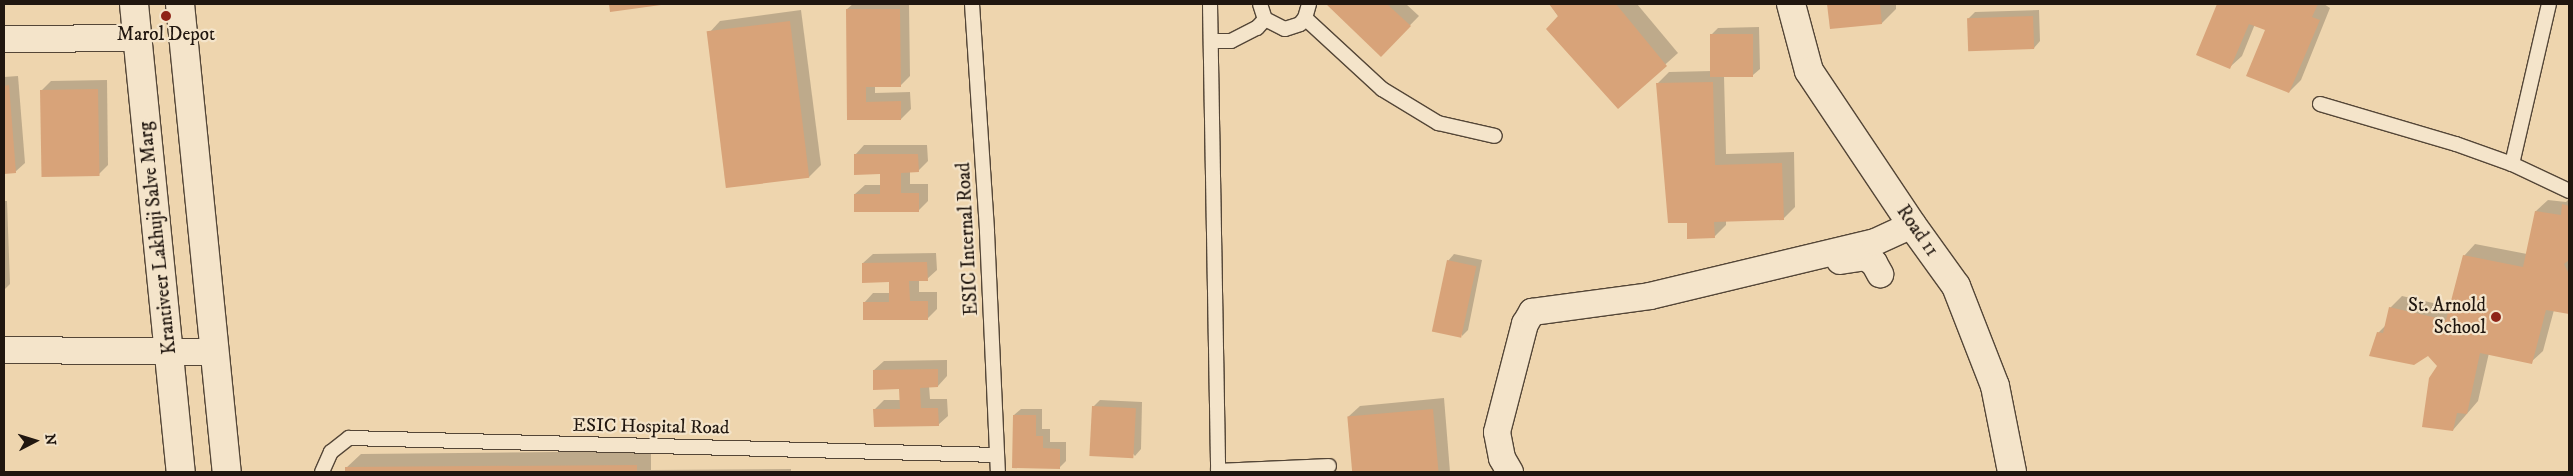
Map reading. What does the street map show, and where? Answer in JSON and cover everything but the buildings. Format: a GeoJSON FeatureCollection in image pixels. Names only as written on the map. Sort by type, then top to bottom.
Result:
{"type":"FeatureCollection","features":[{"type":"Feature","properties":{"kind":"main road","name":"Krantiveer Lakhuji Salve Marg"},"geometry":{"type":"LineString","coordinates":[[134,4],[181,472]]}},
{"type":"Feature","properties":{"kind":"main road"},"geometry":{"type":"LineString","coordinates":[[180,4],[227,472]]}},
{"type":"Feature","properties":{"kind":"main road","name":"Road 11"},"geometry":{"type":"LineString","coordinates":[[1791,4],[1809,71],[1912,225],[1956,286],[1995,386],[2012,472]]}},
{"type":"Feature","properties":{"kind":"street"},"geometry":{"type":"LineString","coordinates":[[4,39],[137,38]]}},
{"type":"Feature","properties":{"kind":"street"},"geometry":{"type":"LineString","coordinates":[[1510,472],[1502,458],[1497,432],[1529,315],[1536,310],[1648,296],[1875,242],[1912,225]]}},
{"type":"Feature","properties":{"kind":"street"},"geometry":{"type":"LineString","coordinates":[[1648,296],[1651,305],[1662,306],[1859,257],[1870,258],[1880,274]]}},
{"type":"Feature","properties":{"kind":"street"},"geometry":{"type":"LineString","coordinates":[[4,350],[215,352]]}},
{"type":"Feature","properties":{"kind":"lane","name":"ESIC Internal Road"},"geometry":{"type":"LineString","coordinates":[[972,4],[987,232],[998,472]]}},
{"type":"Feature","properties":{"kind":"lane"},"geometry":{"type":"LineString","coordinates":[[1210,4],[1218,472],[1329,466]]}},
{"type":"Feature","properties":{"kind":"lane"},"geometry":{"type":"LineString","coordinates":[[1260,4],[1265,19],[1285,29],[1293,28],[1305,18],[1309,4]]}},
{"type":"Feature","properties":{"kind":"lane"},"geometry":{"type":"LineString","coordinates":[[2512,164],[2549,4]]}},
{"type":"Feature","properties":{"kind":"lane"},"geometry":{"type":"LineString","coordinates":[[1305,18],[1382,89],[1438,123],[1495,136]]}},
{"type":"Feature","properties":{"kind":"lane"},"geometry":{"type":"LineString","coordinates":[[1211,41],[1232,41],[1257,28],[1265,19]]}},
{"type":"Feature","properties":{"kind":"lane"},"geometry":{"type":"LineString","coordinates":[[2320,104],[2512,164],[2569,191]]}},
{"type":"Feature","properties":{"kind":"lane","name":"ESIC Hospital Road"},"geometry":{"type":"LineString","coordinates":[[322,472],[331,452],[349,438],[997,455]]}},
{"type":"Feature","properties":{"kind":"place","name":"Marol Depot"},"geometry":{"type":"Point","coordinates":[166,16]}},
{"type":"Feature","properties":{"kind":"place","name":"St. Arnold School"},"geometry":{"type":"Point","coordinates":[2496,317]}}]}
